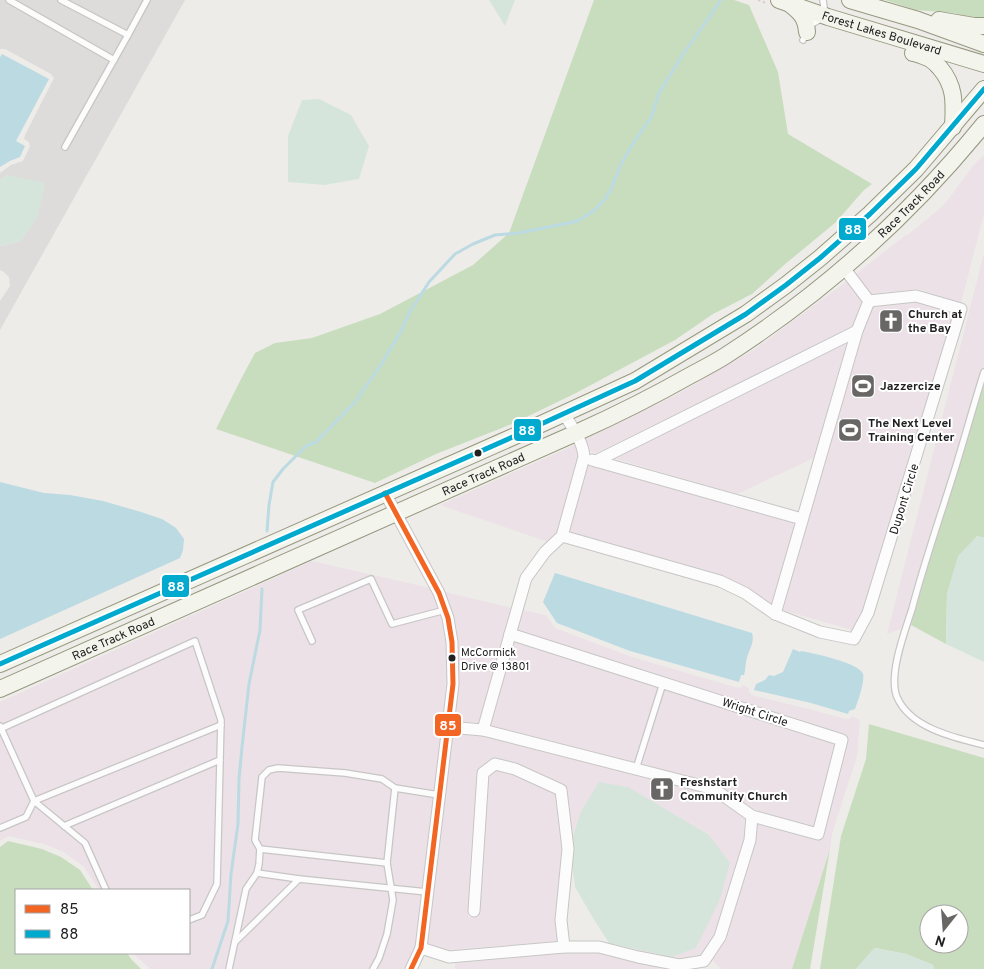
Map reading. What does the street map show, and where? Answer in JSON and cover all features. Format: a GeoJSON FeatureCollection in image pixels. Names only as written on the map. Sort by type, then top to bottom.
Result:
{"type":"FeatureCollection","features":[{"type":"Feature","properties":{"kind":"main road","name":"Forest Lakes Boulevard"},"geometry":{"type":"LineString","coordinates":[[850,0],[918,20],[984,44]]}},
{"type":"Feature","properties":{"kind":"main road","name":"Forest Lakes Boulevard"},"geometry":{"type":"LineString","coordinates":[[783,1],[828,17],[984,64]]}},
{"type":"Feature","properties":{"kind":"main road"},"geometry":{"type":"LineString","coordinates":[[783,1],[797,10],[802,16],[806,23],[805,36]]}},
{"type":"Feature","properties":{"kind":"main road"},"geometry":{"type":"LineString","coordinates":[[828,17],[857,33],[929,58],[935,62],[948,80],[952,90],[954,98],[953,127]]}},
{"type":"Feature","properties":{"kind":"main road"},"geometry":{"type":"LineString","coordinates":[[918,20],[984,26]]}},
{"type":"Feature","properties":{"kind":"main road","name":"Race Track Road"},"geometry":{"type":"LineString","coordinates":[[0,664],[635,381],[746,314],[786,285],[840,241],[916,169],[984,89]]}},
{"type":"Feature","properties":{"kind":"main road","name":"Race Track Road"},"geometry":{"type":"LineString","coordinates":[[0,689],[620,413],[660,393],[723,357],[774,323],[844,268],[923,194],[984,124]]}},
{"type":"Feature","properties":{"kind":"street"},"geometry":{"type":"LineString","coordinates":[[775,614],[857,331],[869,301],[844,268]]}},
{"type":"Feature","properties":{"kind":"street","name":"Dupont Circle"},"geometry":{"type":"LineString","coordinates":[[562,536],[720,581],[745,593],[775,614],[820,632],[854,639],[868,614],[961,309],[916,296],[869,301]]}},
{"type":"Feature","properties":{"kind":"street"},"geometry":{"type":"LineString","coordinates":[[483,730],[526,578],[545,552],[562,536],[590,459],[857,331]]}},
{"type":"Feature","properties":{"kind":"street"},"geometry":{"type":"LineString","coordinates":[[564,414],[590,459],[802,519]]}},
{"type":"Feature","properties":{"kind":"street"},"geometry":{"type":"LineString","coordinates":[[385,493],[439,593],[452,642],[453,684],[421,948],[411,969]]}},
{"type":"Feature","properties":{"kind":"street","name":"Wright Circle"},"geometry":{"type":"LineString","coordinates":[[447,727],[483,730],[714,789],[752,816],[818,834],[842,740],[510,634]]}},
{"type":"Feature","properties":{"kind":"street"},"geometry":{"type":"LineString","coordinates":[[474,910],[482,773],[495,764],[515,769],[561,790],[568,849],[561,920],[564,947]]}},
{"type":"Feature","properties":{"kind":"street"},"geometry":{"type":"LineString","coordinates":[[421,948],[448,957],[564,947],[599,947],[680,965],[708,965],[720,937],[750,840],[752,816]]}},
{"type":"Feature","properties":{"kind":"street"},"geometry":{"type":"LineString","coordinates":[[448,957],[449,969]]}},
{"type":"Feature","properties":{"kind":"lane"},"geometry":{"type":"LineString","coordinates":[[9,0],[114,60]]}},
{"type":"Feature","properties":{"kind":"lane"},"geometry":{"type":"LineString","coordinates":[[61,0],[128,34]]}},
{"type":"Feature","properties":{"kind":"lane"},"geometry":{"type":"LineString","coordinates":[[65,147],[147,0]]}},
{"type":"Feature","properties":{"kind":"lane"},"geometry":{"type":"LineString","coordinates":[[805,36],[810,25],[821,18],[828,17],[823,0]]}},
{"type":"Feature","properties":{"kind":"lane"},"geometry":{"type":"LineString","coordinates":[[984,372],[900,647],[894,684],[897,697],[904,708],[920,723],[950,735],[984,745]]}},
{"type":"Feature","properties":{"kind":"lane"},"geometry":{"type":"LineString","coordinates":[[312,641],[298,610],[371,579],[392,624],[445,610]]}},
{"type":"Feature","properties":{"kind":"lane"},"geometry":{"type":"LineString","coordinates":[[106,889],[85,843],[34,801],[1,728],[195,641],[221,725],[217,884],[202,915],[190,920]]}},
{"type":"Feature","properties":{"kind":"lane"},"geometry":{"type":"LineString","coordinates":[[636,769],[663,683]]}},
{"type":"Feature","properties":{"kind":"lane"},"geometry":{"type":"LineString","coordinates":[[0,828],[26,817],[34,801],[221,725]]}},
{"type":"Feature","properties":{"kind":"lane"},"geometry":{"type":"LineString","coordinates":[[64,826],[220,760]]}},
{"type":"Feature","properties":{"kind":"lane"},"geometry":{"type":"LineString","coordinates":[[228,969],[246,888],[257,873],[259,864],[260,849],[255,840],[262,777],[269,770],[278,768],[382,779],[395,788],[439,795]]}},
{"type":"Feature","properties":{"kind":"lane"},"geometry":{"type":"LineString","coordinates":[[373,969],[387,934],[393,900],[387,863],[395,788]]}},
{"type":"Feature","properties":{"kind":"lane"},"geometry":{"type":"LineString","coordinates":[[260,849],[387,863]]}},
{"type":"Feature","properties":{"kind":"lane"},"geometry":{"type":"LineString","coordinates":[[257,873],[428,892]]}},
{"type":"Feature","properties":{"kind":"lane"},"geometry":{"type":"LineString","coordinates":[[235,942],[299,879]]}},
{"type":"Feature","properties":{"kind":"shaded area"},"geometry":{"type":"Polygon","coordinates":[[[0,0],[185,0],[0,330],[0,301],[10,286],[9,277],[0,270],[0,246],[21,241],[7,175],[0,180],[0,173],[11,165],[23,161],[30,146],[29,142],[24,139],[25,135],[54,78],[51,74],[5,49],[0,49],[0,0]]]}},
{"type":"Feature","properties":{"kind":"shaded area"},"geometry":{"type":"Polygon","coordinates":[[[489,0],[515,0],[505,26],[489,0]]]}},
{"type":"Feature","properties":{"kind":"shaded area"},"geometry":{"type":"Polygon","coordinates":[[[319,99],[351,115],[369,146],[359,179],[324,185],[288,182],[288,136],[302,100],[319,99]]]}},
{"type":"Feature","properties":{"kind":"shaded area"},"geometry":{"type":"Polygon","coordinates":[[[984,155],[984,214],[961,303],[918,289],[872,294],[856,274],[944,205],[973,166],[984,155]]]}},
{"type":"Feature","properties":{"kind":"shaded area"},"geometry":{"type":"Polygon","coordinates":[[[7,175],[45,183],[38,217],[21,241],[0,246],[0,180],[7,175]]]}},
{"type":"Feature","properties":{"kind":"shaded area"},"geometry":{"type":"Polygon","coordinates":[[[984,253],[984,374],[911,625],[887,634],[984,253]]]}},
{"type":"Feature","properties":{"kind":"shaded area"},"geometry":{"type":"Polygon","coordinates":[[[847,281],[862,302],[852,327],[596,453],[590,452],[586,439],[676,395],[755,349],[847,281]]]}},
{"type":"Feature","properties":{"kind":"shaded area"},"geometry":{"type":"Polygon","coordinates":[[[916,302],[954,314],[863,611],[852,630],[782,610],[823,467],[826,465],[825,462],[862,333],[873,307],[916,302]]]}},
{"type":"Feature","properties":{"kind":"shaded area"},"geometry":{"type":"Polygon","coordinates":[[[847,342],[814,458],[737,494],[613,458],[847,342]]]}},
{"type":"Feature","properties":{"kind":"shaded area"},"geometry":{"type":"Polygon","coordinates":[[[575,445],[579,457],[557,533],[548,542],[440,505],[575,445]]]}},
{"type":"Feature","properties":{"kind":"shaded area"},"geometry":{"type":"Polygon","coordinates":[[[588,465],[732,506],[733,508],[737,507],[796,524],[772,604],[748,588],[722,575],[569,532],[588,465]]]}},
{"type":"Feature","properties":{"kind":"shaded area"},"geometry":{"type":"Polygon","coordinates":[[[977,536],[984,538],[984,662],[946,644],[947,593],[958,556],[977,536]]]}},
{"type":"Feature","properties":{"kind":"shaded area"},"geometry":{"type":"Polygon","coordinates":[[[312,561],[430,588],[442,620],[447,643],[447,684],[415,947],[405,969],[150,969],[134,954],[190,954],[190,889],[98,889],[84,867],[64,852],[44,844],[8,836],[0,841],[0,702],[312,561]]]}},
{"type":"Feature","properties":{"kind":"shaded area"},"geometry":{"type":"Polygon","coordinates":[[[445,592],[512,608],[479,723],[453,721],[458,684],[458,642],[445,592]]]}},
{"type":"Feature","properties":{"kind":"shaded area"},"geometry":{"type":"Polygon","coordinates":[[[523,610],[546,615],[555,628],[629,656],[738,688],[743,685],[749,688],[749,692],[752,695],[846,719],[852,716],[860,720],[857,756],[792,969],[721,969],[712,960],[726,939],[755,841],[757,824],[816,840],[823,836],[848,741],[844,734],[517,630],[523,610]]]}},
{"type":"Feature","properties":{"kind":"shaded area"},"geometry":{"type":"Polygon","coordinates":[[[514,642],[835,744],[814,827],[758,811],[716,783],[490,725],[514,642]]]}},
{"type":"Feature","properties":{"kind":"shaded area"},"geometry":{"type":"Polygon","coordinates":[[[452,734],[482,736],[711,795],[745,819],[744,839],[715,935],[701,955],[680,958],[672,957],[696,948],[709,834],[628,788],[580,813],[573,837],[566,788],[563,784],[517,763],[497,758],[480,768],[477,773],[468,917],[479,917],[488,777],[496,771],[513,775],[555,794],[563,850],[555,920],[558,941],[449,950],[427,944],[452,734]]]}},
{"type":"Feature","properties":{"kind":"shaded area"},"geometry":{"type":"Polygon","coordinates":[[[599,782],[628,787],[708,834],[730,863],[720,899],[696,948],[672,957],[609,943],[593,918],[575,887],[572,865],[573,837],[580,813],[599,782]]]}},
{"type":"Feature","properties":{"kind":"shaded area"},"geometry":{"type":"Polygon","coordinates":[[[874,948],[906,954],[933,965],[934,969],[856,969],[874,948]]]}},
{"type":"Feature","properties":{"kind":"shaded area"},"geometry":{"type":"Polygon","coordinates":[[[565,953],[598,953],[646,966],[668,969],[455,969],[455,963],[565,953]]]}},
{"type":"Feature","properties":{"kind":"green space"},"geometry":{"type":"Polygon","coordinates":[[[594,0],[734,0],[749,5],[778,72],[788,134],[872,184],[864,190],[835,223],[752,294],[713,314],[675,340],[576,393],[512,424],[436,454],[375,483],[216,429],[255,353],[275,343],[312,338],[380,314],[473,265],[509,233],[594,0]]]}},
{"type":"Feature","properties":{"kind":"green space"},"geometry":{"type":"Polygon","coordinates":[[[885,0],[984,0],[984,20],[954,13],[916,10],[885,0]]]}},
{"type":"Feature","properties":{"kind":"green space"},"geometry":{"type":"Polygon","coordinates":[[[984,374],[984,538],[977,536],[947,593],[946,644],[911,625],[984,374]]]}},
{"type":"Feature","properties":{"kind":"green space"},"geometry":{"type":"Polygon","coordinates":[[[869,724],[984,758],[984,969],[934,969],[933,965],[906,954],[875,948],[856,969],[820,969],[841,836],[866,759],[869,724]]]}},
{"type":"Feature","properties":{"kind":"green space"},"geometry":{"type":"Polygon","coordinates":[[[8,841],[42,849],[61,857],[80,870],[92,889],[15,889],[15,954],[128,954],[141,969],[0,969],[0,847],[8,841]]]}},
{"type":"Feature","properties":{"kind":"green space"},"geometry":{"type":"Polygon","coordinates":[[[830,849],[810,969],[792,969],[830,849]]]}},
{"type":"Feature","properties":{"kind":"water"},"geometry":{"type":"Polygon","coordinates":[[[2,54],[49,79],[16,141],[25,146],[20,157],[0,167],[0,57],[2,54]]]}},
{"type":"Feature","properties":{"kind":"water"},"geometry":{"type":"Polygon","coordinates":[[[0,482],[44,493],[70,495],[103,501],[162,519],[176,528],[184,539],[180,558],[0,639],[0,482]]]}},
{"type":"Feature","properties":{"kind":"water"},"geometry":{"type":"Polygon","coordinates":[[[555,573],[752,633],[752,643],[746,660],[744,675],[741,675],[739,682],[630,651],[557,623],[543,602],[555,573]]]}},
{"type":"Feature","properties":{"kind":"water"},"geometry":{"type":"Polygon","coordinates":[[[793,649],[845,662],[860,670],[863,674],[863,682],[855,709],[849,711],[848,714],[811,703],[754,690],[756,684],[765,680],[769,675],[774,676],[783,672],[793,649]]]}},
{"type":"Feature","properties":{"kind":"waterway"},"geometry":{"type":"LineString","coordinates":[[267,531],[273,482],[306,446],[316,442],[355,402],[379,368],[400,333],[409,313],[429,282],[455,254],[495,235],[519,233],[578,221],[596,209],[605,199],[621,164],[651,118],[659,93],[721,0]]}},
{"type":"Feature","properties":{"kind":"waterway"},"geometry":{"type":"LineString","coordinates":[[212,969],[228,921],[231,874],[238,824],[242,747],[249,684],[260,630],[262,589]]}},
{"type":"Feature","properties":{"kind":"transit line","name":"88"},"geometry":{"type":"LineString","coordinates":[[0,664],[635,381],[746,314],[820,258],[870,214],[916,169],[984,89]]}},
{"type":"Feature","properties":{"kind":"transit line","name":"85"},"geometry":{"type":"LineString","coordinates":[[385,493],[439,593],[448,618],[452,642],[453,684],[421,948],[411,969]]}},
{"type":"Feature","properties":{"kind":"place","name":"Church at the Bay"},"geometry":{"type":"Point","coordinates":[891,321]}},
{"type":"Feature","properties":{"kind":"place","name":"Jazzercize"},"geometry":{"type":"Point","coordinates":[863,386]}},
{"type":"Feature","properties":{"kind":"place","name":"The Next Level Training Center"},"geometry":{"type":"Point","coordinates":[850,430]}},
{"type":"Feature","properties":{"kind":"place","name":"McCormick Drive @ 13801"},"geometry":{"type":"Point","coordinates":[452,658]}},
{"type":"Feature","properties":{"kind":"place","name":"Freshstart Community Church"},"geometry":{"type":"Point","coordinates":[662,789]}}]}
